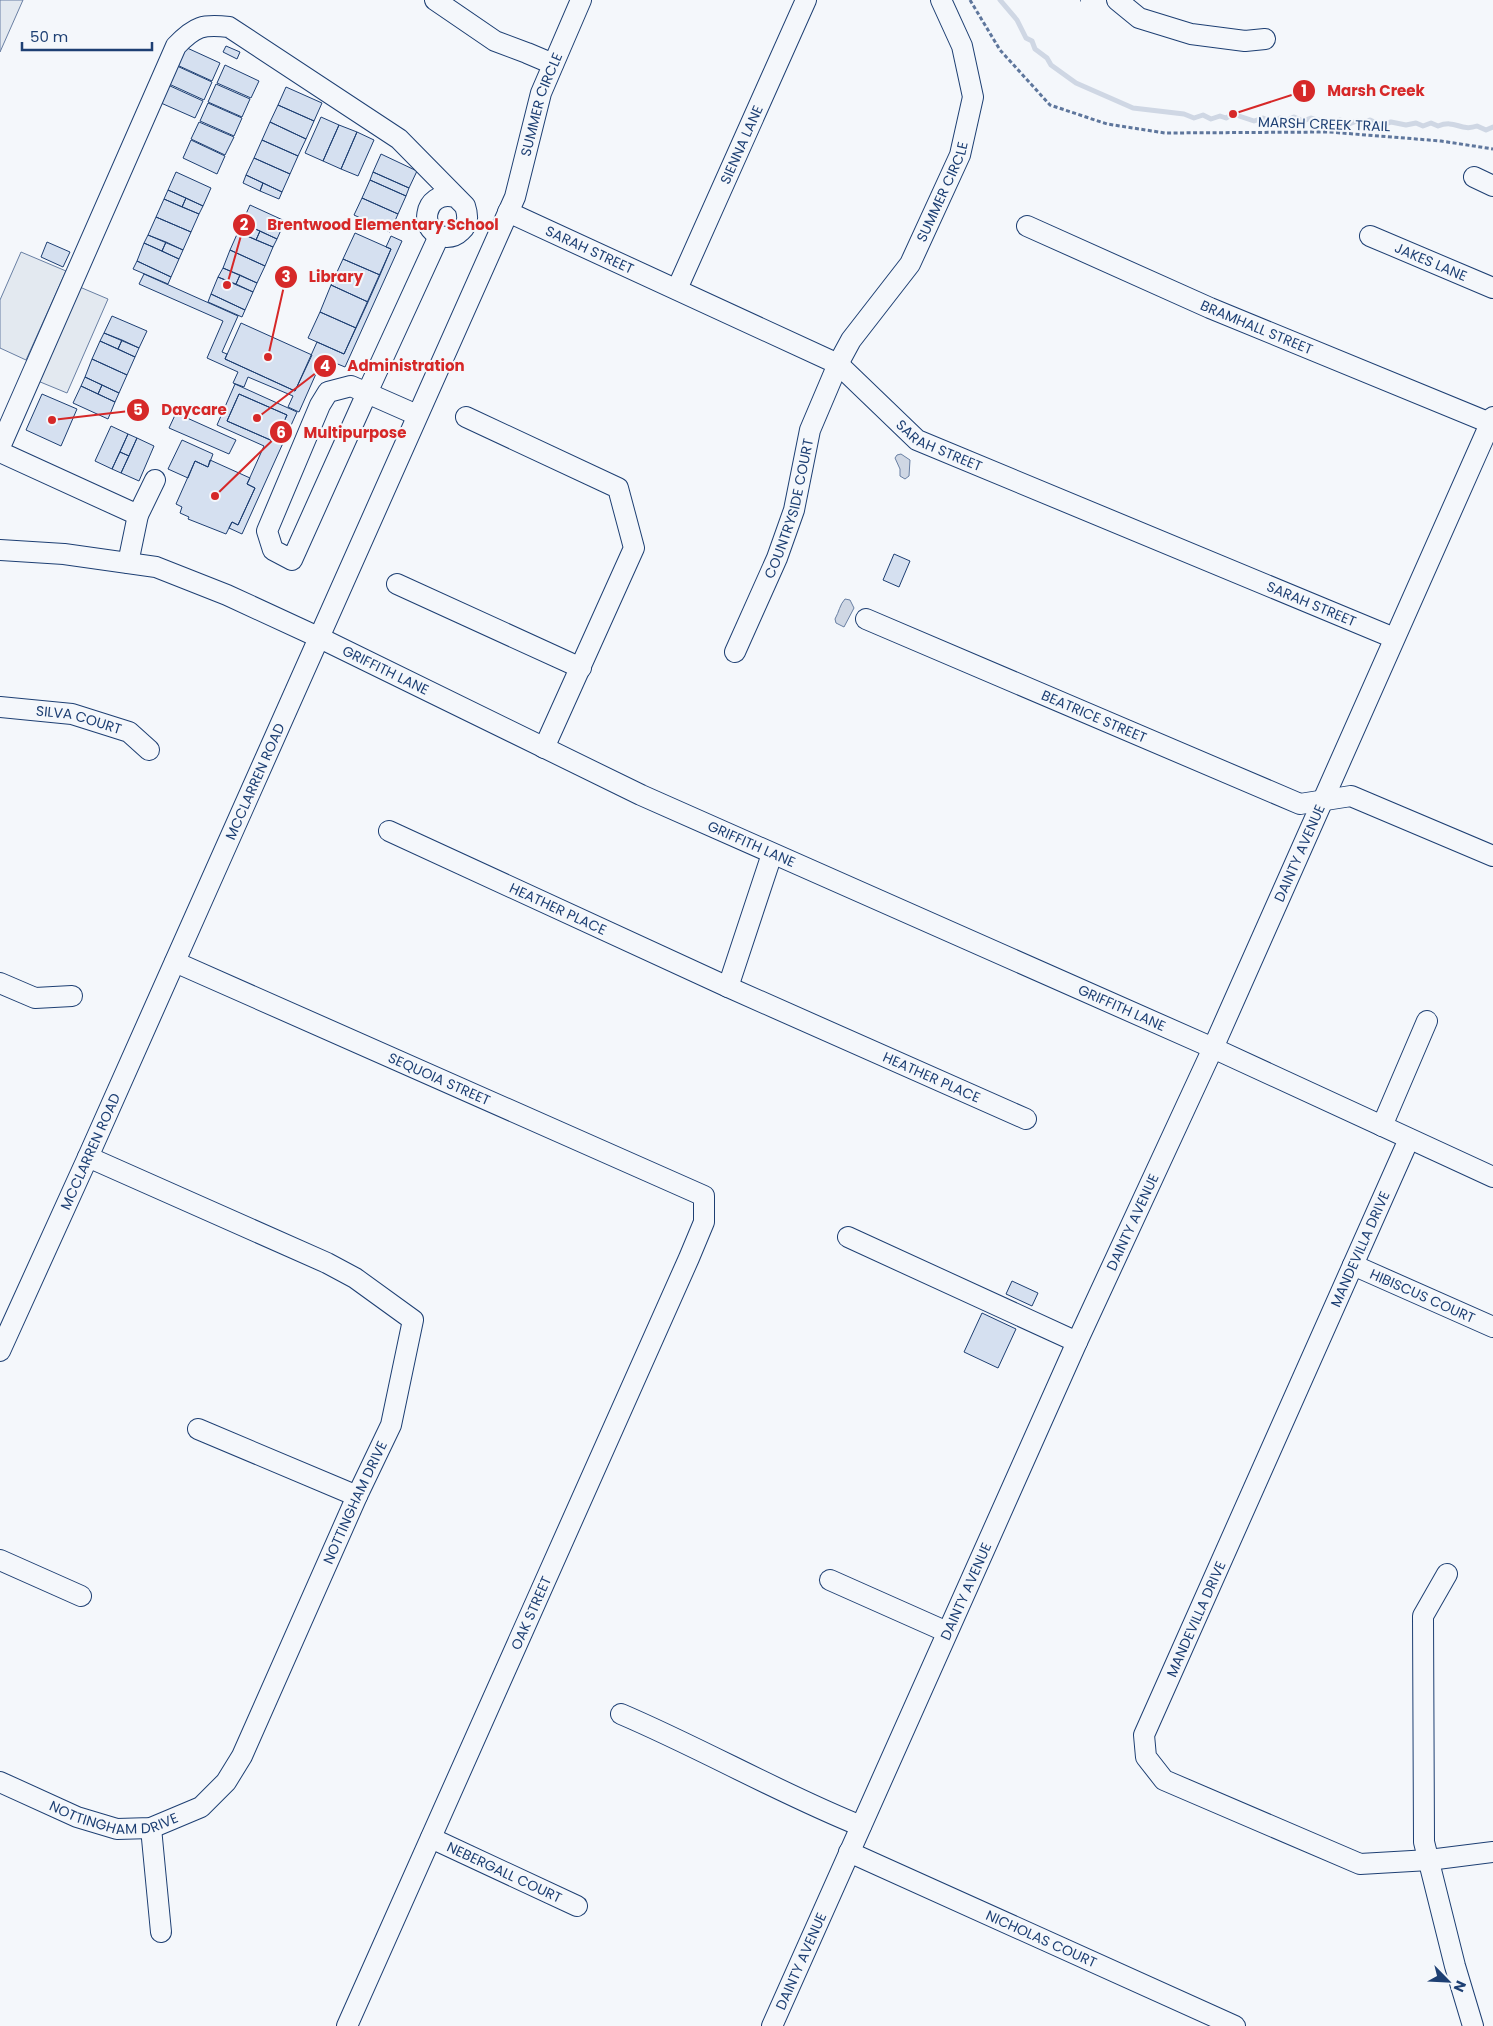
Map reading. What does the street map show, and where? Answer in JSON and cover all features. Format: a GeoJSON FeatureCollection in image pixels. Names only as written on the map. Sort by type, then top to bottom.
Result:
{"type":"FeatureCollection","features":[{"type":"Feature","properties":{"kind":"street"},"geometry":{"type":"LineString","coordinates":[[435,0],[495,41],[527,52],[553,64]]}},
{"type":"Feature","properties":{"kind":"street","name":"SUMMER CIRCLE"},"geometry":{"type":"LineString","coordinates":[[508,212],[515,197],[541,93],[581,0]]}},
{"type":"Feature","properties":{"kind":"street","name":"SIENNA LANE"},"geometry":{"type":"LineString","coordinates":[[676,289],[806,0]]}},
{"type":"Feature","properties":{"kind":"street","name":"SUMMER CIRCLE"},"geometry":{"type":"LineString","coordinates":[[838,364],[851,340],[910,264],[960,155],[973,97],[962,46],[941,0]]}},
{"type":"Feature","properties":{"kind":"street"},"geometry":{"type":"LineString","coordinates":[[1117,0],[1139,18],[1191,34],[1245,41],[1265,39]]}},
{"type":"Feature","properties":{"kind":"street"},"geometry":{"type":"LineString","coordinates":[[0,447],[176,46],[189,32],[209,24],[229,27],[399,139],[465,206],[468,213],[466,225],[456,235],[450,237],[439,236],[430,228],[427,222],[427,212],[434,200],[442,196],[455,197]]}},
{"type":"Feature","properties":{"kind":"street"},"geometry":{"type":"LineString","coordinates":[[1474,177],[1493,186]]}},
{"type":"Feature","properties":{"kind":"street","name":"SARAH STREET"},"geometry":{"type":"LineString","coordinates":[[508,212],[838,364],[917,440],[1394,638]]}},
{"type":"Feature","properties":{"kind":"street","name":"MCCLARREN ROAD"},"geometry":{"type":"LineString","coordinates":[[0,1351],[88,1158],[508,212]]}},
{"type":"Feature","properties":{"kind":"street","name":"BRAMHALL STREET"},"geometry":{"type":"LineString","coordinates":[[1027,226],[1210,308],[1492,420]]}},
{"type":"Feature","properties":{"kind":"street"},"geometry":{"type":"LineString","coordinates":[[417,415],[367,393],[351,386],[328,392],[320,405],[267,531],[273,550],[292,560],[367,393],[439,236]]}},
{"type":"Feature","properties":{"kind":"street","name":"JAKES LANE"},"geometry":{"type":"LineString","coordinates":[[1370,236],[1493,288]]}},
{"type":"Feature","properties":{"kind":"street","name":"COUNTRYSIDE COURT"},"geometry":{"type":"LineString","coordinates":[[735,652],[777,558],[791,518],[810,430],[838,364]]}},
{"type":"Feature","properties":{"kind":"street"},"geometry":{"type":"LineString","coordinates":[[466,417],[618,488],[634,548],[544,748]]}},
{"type":"Feature","properties":{"kind":"street","name":"DAINTY AVENUE"},"geometry":{"type":"LineString","coordinates":[[772,2026],[1077,1342],[1213,1048],[1492,420]]}},
{"type":"Feature","properties":{"kind":"street"},"geometry":{"type":"LineString","coordinates":[[0,452],[138,515]]}},
{"type":"Feature","properties":{"kind":"street"},"geometry":{"type":"LineString","coordinates":[[128,563],[138,515],[155,480]]}},
{"type":"Feature","properties":{"kind":"street","name":"GRIFFITH LANE"},"geometry":{"type":"LineString","coordinates":[[0,550],[64,554],[156,567],[227,595],[641,795],[1213,1048],[1409,1139],[1491,1171]]}},
{"type":"Feature","properties":{"kind":"street"},"geometry":{"type":"LineString","coordinates":[[398,584],[581,668]]}},
{"type":"Feature","properties":{"kind":"street","name":"BEATRICE STREET"},"geometry":{"type":"LineString","coordinates":[[866,619],[1300,804],[1351,796],[1493,856]]}},
{"type":"Feature","properties":{"kind":"street","name":"SILVA COURT"},"geometry":{"type":"LineString","coordinates":[[0,707],[72,714],[129,732],[149,750]]}},
{"type":"Feature","properties":{"kind":"street","name":"HEATHER PLACE"},"geometry":{"type":"LineString","coordinates":[[389,831],[728,987],[1026,1119]]}},
{"type":"Feature","properties":{"kind":"street"},"geometry":{"type":"LineString","coordinates":[[728,987],[772,854]]}},
{"type":"Feature","properties":{"kind":"street","name":"SEQUOIA STREET"},"geometry":{"type":"LineString","coordinates":[[175,962],[704,1196]]}},
{"type":"Feature","properties":{"kind":"street"},"geometry":{"type":"LineString","coordinates":[[0,983],[35,998],[72,996]]}},
{"type":"Feature","properties":{"kind":"street"},"geometry":{"type":"LineString","coordinates":[[1382,1126],[1427,1022]]}},
{"type":"Feature","properties":{"kind":"street","name":"MANDEVILLA DRIVE"},"geometry":{"type":"LineString","coordinates":[[1409,1139],[1144,1736],[1146,1757],[1164,1780],[1360,1864],[1429,1860],[1493,1852]]}},
{"type":"Feature","properties":{"kind":"street","name":"NOTTINGHAM DRIVE"},"geometry":{"type":"LineString","coordinates":[[0,1782],[77,1817],[117,1829],[151,1828],[201,1807],[226,1782],[242,1756],[357,1496],[391,1425],[413,1320],[355,1278],[328,1262],[88,1158]]}},
{"type":"Feature","properties":{"kind":"street","name":"OAK STREET"},"geometry":{"type":"LineString","coordinates":[[347,2026],[689,1258],[704,1222],[704,1196]]}},
{"type":"Feature","properties":{"kind":"street"},"geometry":{"type":"LineString","coordinates":[[848,1236],[1077,1342]]}},
{"type":"Feature","properties":{"kind":"street","name":"HIBISCUS COURT"},"geometry":{"type":"LineString","coordinates":[[1353,1265],[1493,1327]]}},
{"type":"Feature","properties":{"kind":"street"},"geometry":{"type":"LineString","coordinates":[[198,1428],[357,1496]]}},
{"type":"Feature","properties":{"kind":"street"},"geometry":{"type":"LineString","coordinates":[[0,1560],[81,1596]]}},
{"type":"Feature","properties":{"kind":"street"},"geometry":{"type":"LineString","coordinates":[[1447,1574],[1423,1616],[1424,1842],[1454,1966],[1473,2026]]}},
{"type":"Feature","properties":{"kind":"street"},"geometry":{"type":"LineString","coordinates":[[830,1580],[947,1632]]}},
{"type":"Feature","properties":{"kind":"street"},"geometry":{"type":"LineString","coordinates":[[621,1714],[669,1734],[821,1810],[861,1826]]}},
{"type":"Feature","properties":{"kind":"street"},"geometry":{"type":"LineString","coordinates":[[151,1828],[161,1932]]}},
{"type":"Feature","properties":{"kind":"street","name":"NEBERGALL COURT"},"geometry":{"type":"LineString","coordinates":[[431,1838],[577,1906]]}},
{"type":"Feature","properties":{"kind":"street","name":"NICHOLAS COURT"},"geometry":{"type":"LineString","coordinates":[[849,1852],[1235,2026]]}},
{"type":"Feature","properties":{"kind":"path","name":"MARSH CREEK TRAIL"},"geometry":{"type":"LineString","coordinates":[[970,0],[1000,50],[1050,106],[1107,124],[1165,133],[1329,132],[1441,141],[1493,149]]}},
{"type":"Feature","properties":{"kind":"shaded area"},"geometry":{"type":"Polygon","coordinates":[[[0,0],[23,0],[0,52],[0,0]]]}},
{"type":"Feature","properties":{"kind":"shaded area"},"geometry":{"type":"Polygon","coordinates":[[[21,252],[66,271],[26,360],[0,348],[0,300],[21,252]]]}},
{"type":"Feature","properties":{"kind":"shaded area"},"geometry":{"type":"Polygon","coordinates":[[[75,285],[108,299],[67,393],[33,379],[75,285]]]}},
{"type":"Feature","properties":{"kind":"shaded area"},"geometry":{"type":"Polygon","coordinates":[[[901,454],[910,460],[909,476],[905,479],[900,476],[900,469],[895,458],[901,454]]]}},
{"type":"Feature","properties":{"kind":"shaded area"},"geometry":{"type":"Polygon","coordinates":[[[845,599],[850,600],[854,608],[844,627],[836,623],[835,619],[845,599]]]}},
{"type":"Feature","properties":{"kind":"building"},"geometry":{"type":"Polygon","coordinates":[[[226,46],[240,52],[237,59],[223,52],[226,46]]]}},
{"type":"Feature","properties":{"kind":"building"},"geometry":{"type":"Polygon","coordinates":[[[185,47],[220,63],[212,81],[177,65],[185,47]]]}},
{"type":"Feature","properties":{"kind":"building"},"geometry":{"type":"Polygon","coordinates":[[[225,65],[259,81],[251,98],[217,83],[225,65]]]}},
{"type":"Feature","properties":{"kind":"building"},"geometry":{"type":"Polygon","coordinates":[[[177,66],[212,82],[204,100],[169,84],[177,66]]]}},
{"type":"Feature","properties":{"kind":"building"},"geometry":{"type":"Polygon","coordinates":[[[216,84],[250,99],[242,117],[208,102],[216,84]]]}},
{"type":"Feature","properties":{"kind":"building"},"geometry":{"type":"Polygon","coordinates":[[[168,85],[203,101],[195,118],[161,103],[168,85]]]}},
{"type":"Feature","properties":{"kind":"building"},"geometry":{"type":"Polygon","coordinates":[[[286,87],[322,103],[314,121],[278,105],[286,87]]]}},
{"type":"Feature","properties":{"kind":"building"},"geometry":{"type":"Polygon","coordinates":[[[208,103],[242,118],[234,136],[200,121],[208,103]]]}},
{"type":"Feature","properties":{"kind":"building"},"geometry":{"type":"Polygon","coordinates":[[[278,105],[314,121],[306,139],[270,122],[278,105]]]}},
{"type":"Feature","properties":{"kind":"building"},"geometry":{"type":"Polygon","coordinates":[[[321,117],[339,125],[323,161],[305,153],[321,117]]]}},
{"type":"Feature","properties":{"kind":"building"},"geometry":{"type":"Polygon","coordinates":[[[199,122],[234,137],[225,155],[191,139],[199,122]]]}},
{"type":"Feature","properties":{"kind":"building"},"geometry":{"type":"Polygon","coordinates":[[[270,122],[306,139],[298,156],[262,140],[270,122]]]}},
{"type":"Feature","properties":{"kind":"building"},"geometry":{"type":"Polygon","coordinates":[[[339,125],[357,132],[341,169],[323,161],[339,125]]]}},
{"type":"Feature","properties":{"kind":"building"},"geometry":{"type":"Polygon","coordinates":[[[357,132],[374,140],[358,176],[341,169],[357,132]]]}},
{"type":"Feature","properties":{"kind":"building"},"geometry":{"type":"Polygon","coordinates":[[[191,140],[225,156],[217,174],[183,158],[191,140]]]}},
{"type":"Feature","properties":{"kind":"building"},"geometry":{"type":"Polygon","coordinates":[[[262,140],[298,156],[290,174],[254,158],[262,140]]]}},
{"type":"Feature","properties":{"kind":"building"},"geometry":{"type":"Polygon","coordinates":[[[381,154],[417,171],[409,188],[373,172],[381,154]]]}},
{"type":"Feature","properties":{"kind":"building"},"geometry":{"type":"Polygon","coordinates":[[[254,158],[290,174],[282,192],[246,175],[254,158]]]}},
{"type":"Feature","properties":{"kind":"building"},"geometry":{"type":"Polygon","coordinates":[[[176,172],[211,188],[203,206],[168,190],[176,172]]]}},
{"type":"Feature","properties":{"kind":"building"},"geometry":{"type":"Polygon","coordinates":[[[373,172],[409,188],[406,196],[370,180],[373,172]]]}},
{"type":"Feature","properties":{"kind":"building"},"geometry":{"type":"Polygon","coordinates":[[[246,175],[263,183],[260,191],[243,183],[246,175]]]}},
{"type":"Feature","properties":{"kind":"building"},"geometry":{"type":"Polygon","coordinates":[[[370,180],[406,196],[398,214],[362,198],[370,180]]]}},
{"type":"Feature","properties":{"kind":"building"},"geometry":{"type":"Polygon","coordinates":[[[263,183],[282,192],[279,199],[260,191],[263,183]]]}},
{"type":"Feature","properties":{"kind":"building"},"geometry":{"type":"Polygon","coordinates":[[[168,190],[186,198],[182,207],[164,199],[168,190]]]}},
{"type":"Feature","properties":{"kind":"building"},"geometry":{"type":"Polygon","coordinates":[[[186,198],[203,206],[199,214],[182,207],[186,198]]]}},
{"type":"Feature","properties":{"kind":"building"},"geometry":{"type":"Polygon","coordinates":[[[362,198],[398,214],[390,232],[354,215],[362,198]]]}},
{"type":"Feature","properties":{"kind":"building"},"geometry":{"type":"Polygon","coordinates":[[[164,199],[199,214],[191,232],[156,217],[164,199]]]}},
{"type":"Feature","properties":{"kind":"building"},"geometry":{"type":"Polygon","coordinates":[[[250,205],[285,221],[277,239],[242,223],[250,205]]]}},
{"type":"Feature","properties":{"kind":"building"},"geometry":{"type":"Polygon","coordinates":[[[156,217],[191,232],[183,250],[148,235],[156,217]]]}},
{"type":"Feature","properties":{"kind":"building"},"geometry":{"type":"Polygon","coordinates":[[[242,223],[260,231],[256,240],[238,232],[242,223]]]}},
{"type":"Feature","properties":{"kind":"building"},"geometry":{"type":"Polygon","coordinates":[[[260,231],[277,239],[273,247],[256,240],[260,231]]]}},
{"type":"Feature","properties":{"kind":"building"},"geometry":{"type":"Polygon","coordinates":[[[238,232],[273,247],[265,266],[230,250],[238,232]]]}},
{"type":"Feature","properties":{"kind":"building"},"geometry":{"type":"Polygon","coordinates":[[[355,233],[391,249],[380,275],[343,259],[355,233]]]}},
{"type":"Feature","properties":{"kind":"building"},"geometry":{"type":"Polygon","coordinates":[[[148,235],[166,242],[162,251],[144,243],[148,235]]]}},
{"type":"Feature","properties":{"kind":"building"},"geometry":{"type":"Polygon","coordinates":[[[391,236],[402,241],[345,367],[323,358],[299,412],[288,407],[293,396],[248,377],[244,387],[233,383],[238,372],[207,358],[223,321],[139,284],[144,274],[238,316],[222,352],[227,354],[225,359],[295,391],[317,342],[344,354],[391,249],[386,247],[391,236]]]}},
{"type":"Feature","properties":{"kind":"building"},"geometry":{"type":"Polygon","coordinates":[[[47,242],[70,252],[63,267],[41,257],[47,242]]]}},
{"type":"Feature","properties":{"kind":"building"},"geometry":{"type":"Polygon","coordinates":[[[166,242],[183,250],[179,259],[162,251],[166,242]]]}},
{"type":"Feature","properties":{"kind":"building"},"geometry":{"type":"Polygon","coordinates":[[[144,243],[179,259],[171,277],[137,261],[144,243]]]}},
{"type":"Feature","properties":{"kind":"building"},"geometry":{"type":"Polygon","coordinates":[[[230,250],[265,266],[257,283],[223,268],[230,250]]]}},
{"type":"Feature","properties":{"kind":"building"},"geometry":{"type":"Polygon","coordinates":[[[343,259],[380,275],[368,302],[331,285],[343,259]]]}},
{"type":"Feature","properties":{"kind":"building"},"geometry":{"type":"Polygon","coordinates":[[[137,261],[171,277],[168,284],[133,269],[137,261]]]}},
{"type":"Feature","properties":{"kind":"building"},"geometry":{"type":"Polygon","coordinates":[[[223,268],[240,275],[236,284],[218,277],[223,268]]]}},
{"type":"Feature","properties":{"kind":"building"},"geometry":{"type":"Polygon","coordinates":[[[240,275],[257,283],[253,292],[236,284],[240,275]]]}},
{"type":"Feature","properties":{"kind":"building"},"geometry":{"type":"Polygon","coordinates":[[[218,277],[253,292],[245,310],[211,294],[218,277]]]}},
{"type":"Feature","properties":{"kind":"building"},"geometry":{"type":"Polygon","coordinates":[[[331,285],[368,302],[356,328],[320,312],[331,285]]]}},
{"type":"Feature","properties":{"kind":"building"},"geometry":{"type":"Polygon","coordinates":[[[211,294],[245,310],[242,317],[208,302],[211,294]]]}},
{"type":"Feature","properties":{"kind":"building"},"geometry":{"type":"Polygon","coordinates":[[[320,312],[356,328],[344,354],[308,338],[320,312]]]}},
{"type":"Feature","properties":{"kind":"building"},"geometry":{"type":"Polygon","coordinates":[[[112,316],[147,331],[139,348],[104,333],[112,316]]]}},
{"type":"Feature","properties":{"kind":"building"},"geometry":{"type":"Polygon","coordinates":[[[241,323],[312,355],[295,391],[225,359],[241,323]]]}},
{"type":"Feature","properties":{"kind":"building"},"geometry":{"type":"Polygon","coordinates":[[[104,333],[122,340],[118,349],[100,341],[104,333]]]}},
{"type":"Feature","properties":{"kind":"building"},"geometry":{"type":"Polygon","coordinates":[[[122,340],[139,348],[135,357],[118,349],[122,340]]]}},
{"type":"Feature","properties":{"kind":"building"},"geometry":{"type":"Polygon","coordinates":[[[100,341],[135,357],[127,375],[92,359],[100,341]]]}},
{"type":"Feature","properties":{"kind":"building"},"geometry":{"type":"Polygon","coordinates":[[[92,359],[127,375],[119,393],[85,377],[92,359]]]}},
{"type":"Feature","properties":{"kind":"building"},"geometry":{"type":"Polygon","coordinates":[[[85,377],[102,385],[98,394],[81,386],[85,377]]]}},
{"type":"Feature","properties":{"kind":"building"},"geometry":{"type":"Polygon","coordinates":[[[235,384],[297,412],[242,534],[229,528],[232,522],[238,525],[255,488],[247,484],[264,446],[217,425],[235,384]],[[239,394],[227,421],[275,442],[287,415],[239,394]]]}},
{"type":"Feature","properties":{"kind":"building"},"geometry":{"type":"Polygon","coordinates":[[[102,385],[119,393],[115,402],[98,394],[102,385]]]}},
{"type":"Feature","properties":{"kind":"building"},"geometry":{"type":"Polygon","coordinates":[[[81,386],[115,402],[108,419],[73,403],[81,386]]]}},
{"type":"Feature","properties":{"kind":"building"},"geometry":{"type":"Polygon","coordinates":[[[42,394],[77,409],[61,446],[26,430],[42,394]]]}},
{"type":"Feature","properties":{"kind":"building"},"geometry":{"type":"Polygon","coordinates":[[[239,394],[287,415],[275,442],[227,421],[239,394]]]}},
{"type":"Feature","properties":{"kind":"building"},"geometry":{"type":"Polygon","coordinates":[[[176,413],[236,440],[229,454],[169,428],[176,413]]]}},
{"type":"Feature","properties":{"kind":"building"},"geometry":{"type":"Polygon","coordinates":[[[111,426],[128,434],[112,469],[95,461],[111,426]]]}},
{"type":"Feature","properties":{"kind":"building"},"geometry":{"type":"Polygon","coordinates":[[[128,434],[137,438],[129,456],[120,452],[128,434]]]}},
{"type":"Feature","properties":{"kind":"building"},"geometry":{"type":"Polygon","coordinates":[[[137,438],[154,446],[139,481],[121,473],[137,438]]]}},
{"type":"Feature","properties":{"kind":"building"},"geometry":{"type":"Polygon","coordinates":[[[182,440],[213,454],[208,467],[195,461],[188,478],[168,469],[182,440]]]}},
{"type":"Feature","properties":{"kind":"building"},"geometry":{"type":"Polygon","coordinates":[[[120,452],[129,456],[121,473],[112,469],[120,452]]]}},
{"type":"Feature","properties":{"kind":"building"},"geometry":{"type":"Polygon","coordinates":[[[210,460],[250,478],[247,484],[255,488],[238,525],[232,522],[226,534],[188,519],[189,517],[180,513],[182,507],[176,504],[195,461],[208,467],[210,460]]]}},
{"type":"Feature","properties":{"kind":"building"},"geometry":{"type":"Polygon","coordinates":[[[894,554],[910,561],[899,587],[883,580],[894,554]]]}},
{"type":"Feature","properties":{"kind":"building"},"geometry":{"type":"Polygon","coordinates":[[[1012,1281],[1038,1293],[1032,1306],[1006,1294],[1012,1281]]]}},
{"type":"Feature","properties":{"kind":"building"},"geometry":{"type":"Polygon","coordinates":[[[982,1313],[1016,1329],[998,1368],[964,1352],[982,1313]]]}},
{"type":"Feature","properties":{"kind":"waterway"},"geometry":{"type":"LineString","coordinates":[[1000,0],[1017,20],[1026,38],[1032,41],[1035,49],[1047,58],[1051,65],[1076,83],[1133,108],[1184,114],[1194,118],[1203,115],[1211,119],[1220,116],[1226,118],[1233,114],[1254,121],[1263,118],[1273,122],[1280,118],[1286,121],[1294,117],[1303,121],[1311,118],[1331,124],[1340,120],[1349,124],[1357,121],[1363,124],[1370,120],[1381,125],[1391,122],[1406,125],[1416,123],[1423,126],[1431,123],[1438,126],[1449,124],[1466,128],[1477,126],[1486,130],[1493,127]]}},
{"type":"Feature","properties":{"kind":"place","name":"Marsh Creek"},"geometry":{"type":"Point","coordinates":[1233,114]}},
{"type":"Feature","properties":{"kind":"place","name":"Brentwood Elementary School"},"geometry":{"type":"Point","coordinates":[227,285]}},
{"type":"Feature","properties":{"kind":"place","name":"Library"},"geometry":{"type":"Point","coordinates":[268,357]}},
{"type":"Feature","properties":{"kind":"place","name":"Administration"},"geometry":{"type":"Point","coordinates":[257,418]}},
{"type":"Feature","properties":{"kind":"place","name":"Daycare"},"geometry":{"type":"Point","coordinates":[52,420]}},
{"type":"Feature","properties":{"kind":"place","name":"Multipurpose"},"geometry":{"type":"Point","coordinates":[215,496]}}]}
